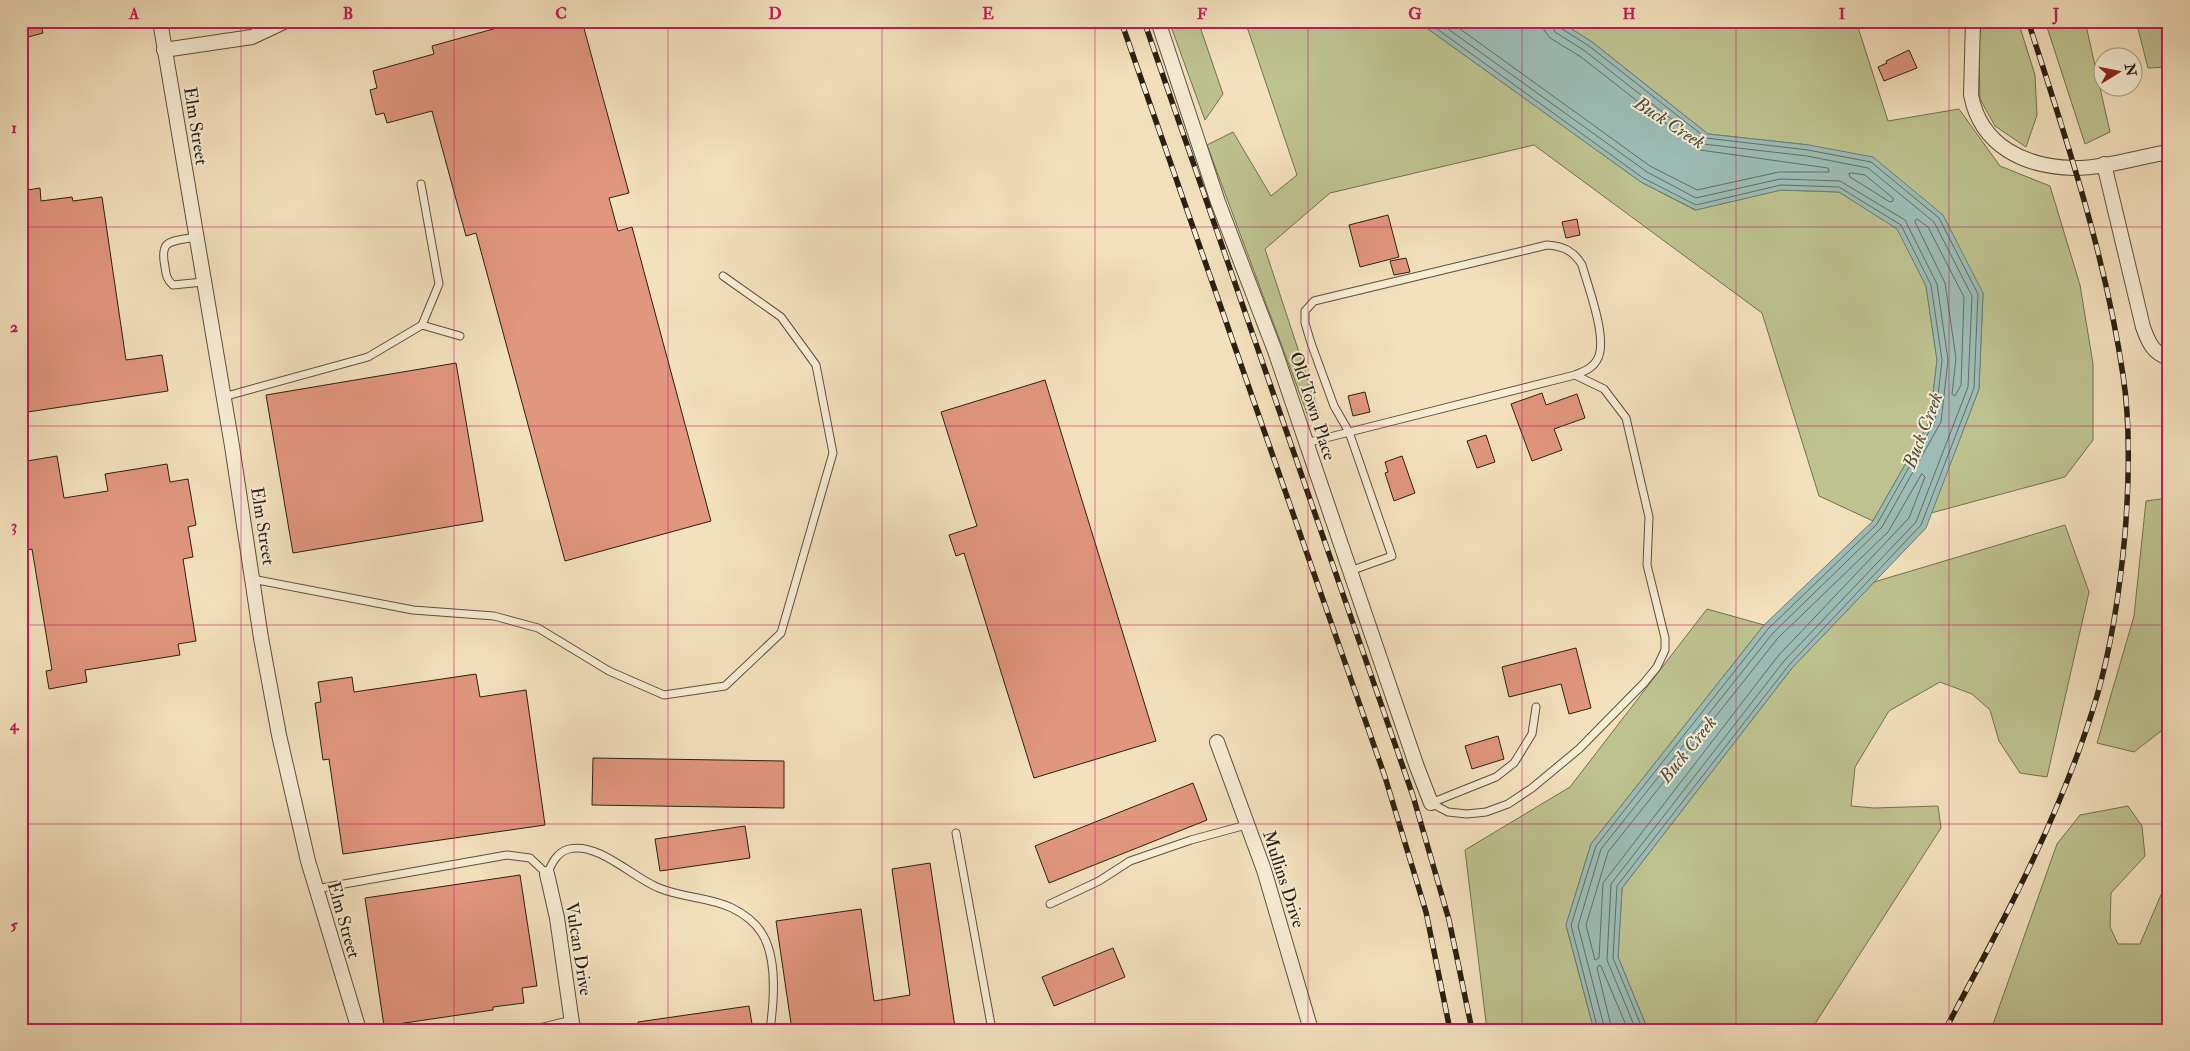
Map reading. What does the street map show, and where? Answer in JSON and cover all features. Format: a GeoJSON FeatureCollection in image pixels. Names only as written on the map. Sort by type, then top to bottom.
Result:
{"type":"FeatureCollection","features":[{"type":"Feature","properties":{"kind":"street","name":"Elm Street"},"geometry":{"type":"LineString","coordinates":[[160,21],[279,735],[316,890],[359,1030]]}},
{"type":"Feature","properties":{"kind":"street"},"geometry":{"type":"LineString","coordinates":[[164,50],[252,37],[286,21]]}},
{"type":"Feature","properties":{"kind":"street","name":"Old Town Place"},"geometry":{"type":"LineString","coordinates":[[1158,21],[1218,202],[1275,351],[1413,758],[1431,803]]}},
{"type":"Feature","properties":{"kind":"street"},"geometry":{"type":"LineString","coordinates":[[1973,21],[1973,106],[1987,134],[2015,155],[2037,164],[2075,168],[2169,152]]}},
{"type":"Feature","properties":{"kind":"street"},"geometry":{"type":"LineString","coordinates":[[2104,164],[2143,327],[2148,341],[2155,351],[2169,358]]}},
{"type":"Feature","properties":{"kind":"street","name":"Mullins Drive"},"geometry":{"type":"LineString","coordinates":[[1217,742],[1264,870],[1311,1030]]}},
{"type":"Feature","properties":{"kind":"street","name":"Vulcan Drive"},"geometry":{"type":"LineString","coordinates":[[547,874],[557,918],[572,1025]]}},
{"type":"Feature","properties":{"kind":"lane"},"geometry":{"type":"LineString","coordinates":[[223,397],[368,357],[422,325],[439,284],[421,184]]}},
{"type":"Feature","properties":{"kind":"lane"},"geometry":{"type":"LineString","coordinates":[[195,238],[172,242],[165,246],[162,252],[168,280],[173,285],[203,282]]}},
{"type":"Feature","properties":{"kind":"lane"},"geometry":{"type":"LineString","coordinates":[[1306,444],[1349,432],[1575,374],[1589,369],[1597,361],[1602,350],[1601,336],[1582,265],[1576,255],[1557,246],[1547,245],[1314,301],[1305,311],[1309,336],[1334,406],[1349,432],[1392,556],[1350,571]]}},
{"type":"Feature","properties":{"kind":"lane"},"geometry":{"type":"LineString","coordinates":[[252,579],[413,610],[494,616],[538,628],[609,671],[664,695],[725,686],[781,634],[833,452],[816,365],[780,317],[723,276]]}},
{"type":"Feature","properties":{"kind":"lane"},"geometry":{"type":"LineString","coordinates":[[422,325],[460,336]]}},
{"type":"Feature","properties":{"kind":"lane"},"geometry":{"type":"LineString","coordinates":[[1431,803],[1448,812],[1467,814],[1486,812],[1508,804],[1532,788],[1579,748],[1644,683],[1657,667],[1664,650],[1665,638],[1648,565],[1649,517],[1626,418],[1604,389],[1575,374]]}},
{"type":"Feature","properties":{"kind":"lane"},"geometry":{"type":"LineString","coordinates":[[1431,803],[1496,776],[1514,763],[1532,734],[1536,707]]}},
{"type":"Feature","properties":{"kind":"lane"},"geometry":{"type":"LineString","coordinates":[[1050,904],[1099,881],[1130,861],[1191,840],[1246,825]]}},
{"type":"Feature","properties":{"kind":"lane"},"geometry":{"type":"LineString","coordinates":[[956,833],[992,1030]]}},
{"type":"Feature","properties":{"kind":"lane"},"geometry":{"type":"LineString","coordinates":[[316,890],[507,855],[530,858],[547,874],[559,854],[570,849],[583,849],[599,854],[658,888],[678,895],[718,902],[752,920],[763,934],[770,955],[774,981],[770,1030]]}},
{"type":"Feature","properties":{"kind":"lane"},"geometry":{"type":"LineString","coordinates":[[531,1030],[572,1025]]}},
{"type":"Feature","properties":{"kind":"green space"},"geometry":{"type":"Polygon","coordinates":[[[1169,21],[1198,21],[1223,94],[1205,120],[1169,21]]]}},
{"type":"Feature","properties":{"kind":"green space"},"geometry":{"type":"Polygon","coordinates":[[[1245,21],[1417,21],[1641,182],[1695,210],[1781,190],[1839,192],[1898,229],[1926,286],[1937,360],[1930,421],[1873,521],[1819,496],[1762,313],[1534,145],[1330,193],[1265,249],[1320,416],[1308,416],[1207,145],[1233,132],[1271,196],[1297,175],[1245,21]]]}},
{"type":"Feature","properties":{"kind":"green space"},"geometry":{"type":"Polygon","coordinates":[[[1559,21],[1856,21],[1888,121],[1959,109],[2000,166],[2050,186],[2080,285],[2093,364],[2093,440],[2065,477],[1931,513],[1979,389],[1983,293],[1809,145],[1708,134],[1592,42],[1559,21]]]}},
{"type":"Feature","properties":{"kind":"green space"},"geometry":{"type":"Polygon","coordinates":[[[1978,21],[2018,21],[2035,75],[2037,115],[2026,147],[1995,126],[1980,99],[1978,21]]]}},
{"type":"Feature","properties":{"kind":"green space"},"geometry":{"type":"Polygon","coordinates":[[[2045,21],[2085,21],[2092,52],[2092,98],[2102,98],[2110,132],[2085,144],[2045,21]]]}},
{"type":"Feature","properties":{"kind":"green space"},"geometry":{"type":"Polygon","coordinates":[[[2136,21],[2169,21],[2169,67],[2148,68],[2136,21]]]}},
{"type":"Feature","properties":{"kind":"green space"},"geometry":{"type":"Polygon","coordinates":[[[2169,498],[2169,725],[2134,752],[2097,743],[2134,616],[2146,501],[2169,498]]]}},
{"type":"Feature","properties":{"kind":"green space"},"geometry":{"type":"Polygon","coordinates":[[[2065,525],[2089,592],[2047,777],[2020,773],[1999,741],[1990,710],[1972,694],[1940,682],[1889,711],[1855,767],[1851,806],[1874,808],[1938,806],[1941,828],[1811,1030],[1648,1030],[1618,957],[1622,888],[1792,668],[1874,582],[2065,525]]]}},
{"type":"Feature","properties":{"kind":"green space"},"geometry":{"type":"Polygon","coordinates":[[[1707,609],[1764,625],[1591,844],[1566,925],[1594,1030],[1487,1030],[1465,850],[1570,787],[1707,609]]]}},
{"type":"Feature","properties":{"kind":"green space"},"geometry":{"type":"Polygon","coordinates":[[[2128,806],[2142,826],[2145,856],[2111,893],[2110,927],[2118,944],[2140,944],[2169,876],[2169,1030],[1991,1030],[2057,844],[2080,815],[2128,806]]]}},
{"type":"Feature","properties":{"kind":"water","name":"Buck Creek"},"geometry":{"type":"Polygon","coordinates":[[[1417,21],[1559,21],[1592,42],[1708,134],[1809,145],[1873,157],[1943,215],[1983,293],[1979,389],[1926,528],[1792,668],[1622,888],[1618,957],[1648,1030],[1594,1030],[1566,925],[1591,844],[1764,625],[1873,521],[1930,421],[1937,360],[1926,286],[1897,229],[1839,192],[1781,190],[1696,210],[1641,182],[1417,21]]]}},
{"type":"Feature","properties":{"kind":"building"},"geometry":{"type":"Polygon","coordinates":[[[21,21],[40,21],[43,33],[21,39],[21,21]]]}},
{"type":"Feature","properties":{"kind":"building"},"geometry":{"type":"Polygon","coordinates":[[[522,21],[582,21],[629,193],[609,198],[618,231],[632,227],[711,521],[565,561],[476,233],[466,236],[432,111],[387,123],[384,113],[376,115],[370,90],[377,88],[373,71],[434,54],[432,46],[522,21]]]}},
{"type":"Feature","properties":{"kind":"building"},"geometry":{"type":"Polygon","coordinates":[[[1909,50],[1917,68],[1884,81],[1878,67],[1909,50]]]}},
{"type":"Feature","properties":{"kind":"building"},"geometry":{"type":"Polygon","coordinates":[[[40,188],[41,201],[72,197],[73,201],[102,197],[126,360],[162,355],[168,391],[21,413],[21,191],[40,188]]]}},
{"type":"Feature","properties":{"kind":"building"},"geometry":{"type":"Polygon","coordinates":[[[1388,215],[1399,257],[1360,267],[1349,225],[1388,215]]]}},
{"type":"Feature","properties":{"kind":"building"},"geometry":{"type":"Polygon","coordinates":[[[1577,219],[1580,235],[1566,238],[1562,222],[1577,219]]]}},
{"type":"Feature","properties":{"kind":"building"},"geometry":{"type":"Polygon","coordinates":[[[1406,258],[1410,272],[1394,275],[1390,261],[1406,258]]]}},
{"type":"Feature","properties":{"kind":"building"},"geometry":{"type":"Polygon","coordinates":[[[456,363],[483,521],[293,553],[266,395],[456,363]]]}},
{"type":"Feature","properties":{"kind":"building"},"geometry":{"type":"Polygon","coordinates":[[[1045,380],[1156,741],[1034,778],[964,553],[956,556],[949,535],[977,526],[941,412],[1045,380]]]}},
{"type":"Feature","properties":{"kind":"building"},"geometry":{"type":"Polygon","coordinates":[[[1365,392],[1370,412],[1353,416],[1348,396],[1365,392]]]}},
{"type":"Feature","properties":{"kind":"building"},"geometry":{"type":"Polygon","coordinates":[[[1542,393],[1546,405],[1577,394],[1585,418],[1554,429],[1562,450],[1532,461],[1511,404],[1542,393]]]}},
{"type":"Feature","properties":{"kind":"building"},"geometry":{"type":"Polygon","coordinates":[[[1486,435],[1495,462],[1477,468],[1467,441],[1486,435]]]}},
{"type":"Feature","properties":{"kind":"building"},"geometry":{"type":"Polygon","coordinates":[[[57,456],[64,498],[108,491],[105,474],[167,464],[170,482],[188,479],[196,525],[188,527],[193,557],[183,559],[196,641],[178,644],[180,655],[85,670],[87,682],[49,689],[46,671],[52,670],[32,549],[27,550],[21,515],[21,462],[57,456]]]}},
{"type":"Feature","properties":{"kind":"building"},"geometry":{"type":"Polygon","coordinates":[[[1402,456],[1415,493],[1394,501],[1385,473],[1388,472],[1385,462],[1402,456]]]}},
{"type":"Feature","properties":{"kind":"building"},"geometry":{"type":"Polygon","coordinates":[[[1576,648],[1591,708],[1569,714],[1561,684],[1509,697],[1502,667],[1576,648]]]}},
{"type":"Feature","properties":{"kind":"building"},"geometry":{"type":"Polygon","coordinates":[[[476,674],[480,697],[526,690],[545,825],[343,854],[329,759],[323,760],[315,703],[321,702],[318,682],[352,677],[354,692],[476,674]]]}},
{"type":"Feature","properties":{"kind":"building"},"geometry":{"type":"Polygon","coordinates":[[[1498,736],[1504,759],[1472,769],[1465,746],[1498,736]]]}},
{"type":"Feature","properties":{"kind":"building"},"geometry":{"type":"Polygon","coordinates":[[[593,758],[784,761],[784,808],[592,805],[593,758]]]}},
{"type":"Feature","properties":{"kind":"building"},"geometry":{"type":"Polygon","coordinates":[[[1193,783],[1207,820],[1049,883],[1035,846],[1193,783]]]}},
{"type":"Feature","properties":{"kind":"building"},"geometry":{"type":"Polygon","coordinates":[[[745,826],[750,858],[660,871],[655,839],[745,826]]]}},
{"type":"Feature","properties":{"kind":"building"},"geometry":{"type":"Polygon","coordinates":[[[930,863],[955,1027],[936,1030],[792,1030],[776,921],[861,909],[874,1001],[910,995],[892,869],[930,863]]]}},
{"type":"Feature","properties":{"kind":"building"},"geometry":{"type":"Polygon","coordinates":[[[520,875],[537,986],[522,988],[524,1003],[493,1007],[493,1010],[384,1026],[365,898],[520,875]]]}},
{"type":"Feature","properties":{"kind":"building"},"geometry":{"type":"Polygon","coordinates":[[[1113,948],[1125,977],[1054,1006],[1042,977],[1113,948]]]}},
{"type":"Feature","properties":{"kind":"building"},"geometry":{"type":"Polygon","coordinates":[[[749,1006],[753,1030],[639,1030],[638,1022],[749,1006]]]}},
{"type":"Feature","properties":{"kind":"railway"},"geometry":{"type":"LineString","coordinates":[[1121,21],[1385,777],[1426,912],[1450,1030]]}},
{"type":"Feature","properties":{"kind":"railway"},"geometry":{"type":"LineString","coordinates":[[1144,21],[1413,796],[1449,920],[1472,1030]]}},
{"type":"Feature","properties":{"kind":"railway"},"geometry":{"type":"LineString","coordinates":[[1945,1030],[2030,867],[2067,783],[2083,740],[2097,696],[2111,636],[2125,534],[2128,434],[2126,395],[2115,330],[2106,285],[2083,196],[2028,21]]}}]}
